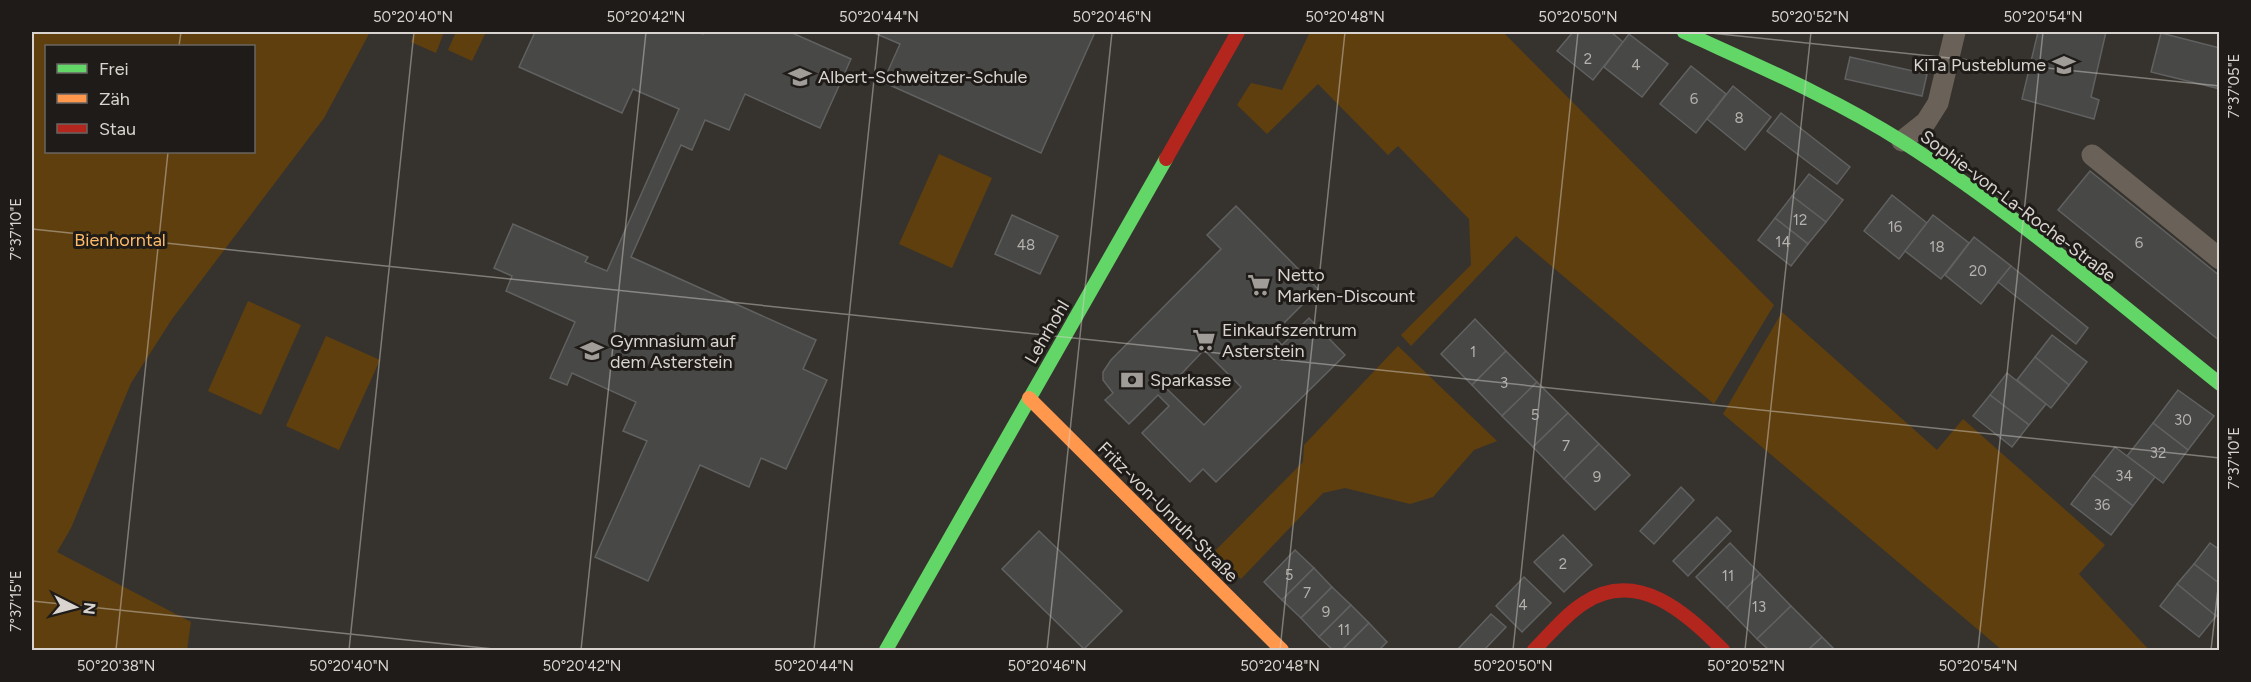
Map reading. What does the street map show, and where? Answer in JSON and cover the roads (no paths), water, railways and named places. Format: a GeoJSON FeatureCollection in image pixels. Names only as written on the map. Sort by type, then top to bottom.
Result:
{"type":"FeatureCollection","features":[{"type":"Feature","properties":{"kind":"street","name":"Sophie-von-La-Roche-Straße"},"geometry":{"type":"LineString","coordinates":[[1684,32],[1820,95],[1902,141],[1985,200],[2220,384]]}},
{"type":"Feature","properties":{"kind":"street"},"geometry":{"type":"LineString","coordinates":[[1902,141],[1926,122],[1938,103],[1955,32]]}},
{"type":"Feature","properties":{"kind":"street","name":"Lehrhohl"},"geometry":{"type":"LineString","coordinates":[[886,651],[1231,35]]}},
{"type":"Feature","properties":{"kind":"street"},"geometry":{"type":"LineString","coordinates":[[2092,155],[2220,259]]}},
{"type":"Feature","properties":{"kind":"street","name":"Fritz-von-Unruh-Straße"},"geometry":{"type":"LineString","coordinates":[[1029,398],[1282,651]]}},
{"type":"Feature","properties":{"kind":"street"},"geometry":{"type":"LineString","coordinates":[[1534,651],[1582,605],[1605,593],[1621,590],[1649,594],[1680,609],[1723,651]]}},
{"type":"Feature","properties":{"kind":"place","name":"KiTa Pusteblume"},"geometry":{"type":"Point","coordinates":[2064,65]}},
{"type":"Feature","properties":{"kind":"place","name":"Albert-Schweitzer-Schule"},"geometry":{"type":"Point","coordinates":[800,77]}},
{"type":"Feature","properties":{"kind":"place","name":"Netto Marken-Discount"},"geometry":{"type":"Point","coordinates":[1259,285]}},
{"type":"Feature","properties":{"kind":"place","name":"Einkaufszentrum Asterstein"},"geometry":{"type":"Point","coordinates":[1204,340]}},
{"type":"Feature","properties":{"kind":"place","name":"Gymnasium auf dem Asterstein"},"geometry":{"type":"Point","coordinates":[592,351]}},
{"type":"Feature","properties":{"kind":"place","name":"Sparkasse"},"geometry":{"type":"Point","coordinates":[1132,380]}},
{"type":"Feature","properties":{"kind":"park label","name":"Bienhorntal"},"geometry":{"type":"Point","coordinates":[120,240]}}]}
